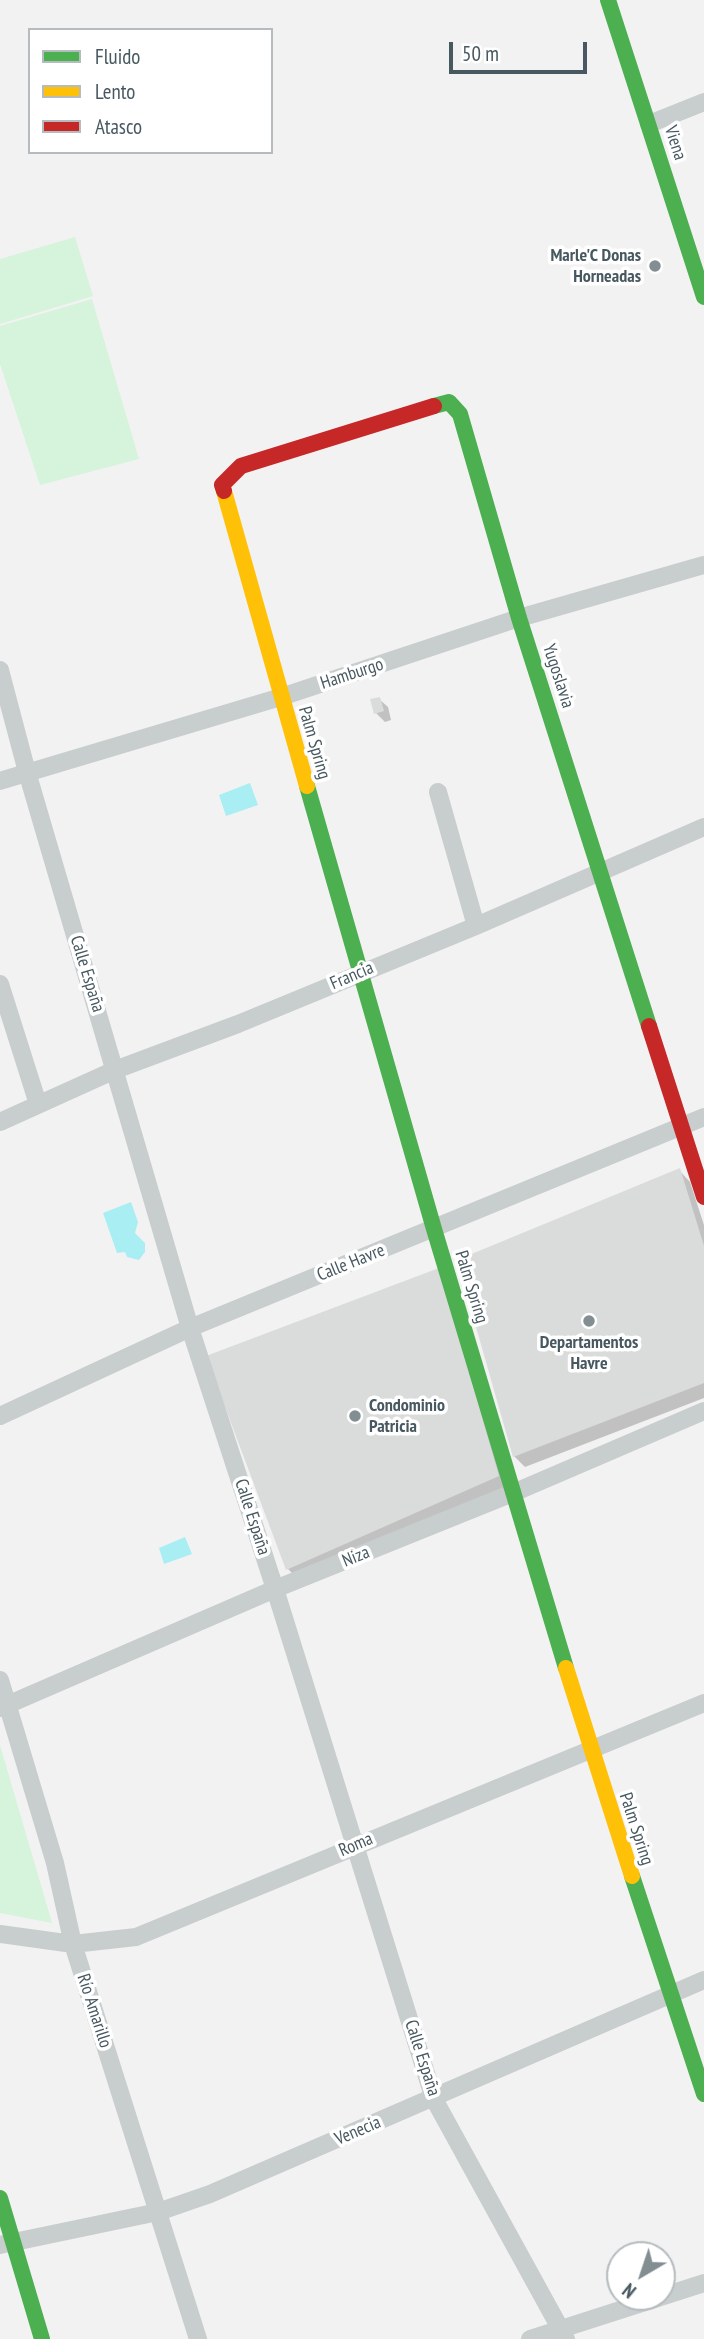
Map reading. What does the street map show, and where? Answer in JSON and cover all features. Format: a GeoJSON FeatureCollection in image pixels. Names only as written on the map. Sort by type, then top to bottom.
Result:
{"type":"FeatureCollection","features":[{"type":"Feature","properties":{"kind":"street","name":"Viena"},"geometry":{"type":"LineString","coordinates":[[608,0],[704,297]]}},
{"type":"Feature","properties":{"kind":"street"},"geometry":{"type":"LineString","coordinates":[[649,124],[704,102]]}},
{"type":"Feature","properties":{"kind":"street","name":"Yugoslavia"},"geometry":{"type":"LineString","coordinates":[[222,485],[241,466],[449,402],[460,414],[519,618],[704,1197]]}},
{"type":"Feature","properties":{"kind":"street","name":"Palm Spring"},"geometry":{"type":"LineString","coordinates":[[222,485],[434,1229],[513,1493],[590,1748],[704,2094]]}},
{"type":"Feature","properties":{"kind":"street","name":"Hamburgo"},"geometry":{"type":"LineString","coordinates":[[0,780],[281,697],[519,618],[704,565]]}},
{"type":"Feature","properties":{"kind":"street","name":"Calle España"},"geometry":{"type":"LineString","coordinates":[[0,670],[27,772],[190,1328],[275,1589],[434,2099],[563,2334]]}},
{"type":"Feature","properties":{"kind":"street"},"geometry":{"type":"LineString","coordinates":[[438,792],[476,926]]}},
{"type":"Feature","properties":{"kind":"street","name":"Francia"},"geometry":{"type":"LineString","coordinates":[[0,1122],[115,1070],[238,1024],[602,874],[704,827]]}},
{"type":"Feature","properties":{"kind":"street"},"geometry":{"type":"LineString","coordinates":[[0,984],[38,1104]]}},
{"type":"Feature","properties":{"kind":"street","name":"Calle Havre"},"geometry":{"type":"LineString","coordinates":[[0,1416],[190,1328],[704,1116]]}},
{"type":"Feature","properties":{"kind":"street","name":"Niza"},"geometry":{"type":"LineString","coordinates":[[4,1706],[275,1589],[513,1493],[704,1411]]}},
{"type":"Feature","properties":{"kind":"street","name":"Río Amarillo"},"geometry":{"type":"LineString","coordinates":[[0,1680],[4,1706],[55,1863],[73,1944],[198,2339]]}},
{"type":"Feature","properties":{"kind":"street","name":"Roma"},"geometry":{"type":"LineString","coordinates":[[0,1934],[73,1944],[136,1937],[704,1703]]}},
{"type":"Feature","properties":{"kind":"street","name":"Venecia"},"geometry":{"type":"LineString","coordinates":[[7,2244],[158,2212],[210,2194],[704,1980]]}},
{"type":"Feature","properties":{"kind":"street"},"geometry":{"type":"LineString","coordinates":[[0,2198],[7,2244],[42,2339]]}},
{"type":"Feature","properties":{"kind":"street"},"geometry":{"type":"LineString","coordinates":[[530,2339],[563,2334],[701,2291]]}},
{"type":"Feature","properties":{"kind":"green space"},"geometry":{"type":"Polygon","coordinates":[[[75,237],[93,296],[0,324],[0,259],[75,237]]]}},
{"type":"Feature","properties":{"kind":"green space"},"geometry":{"type":"Polygon","coordinates":[[[92,299],[139,459],[40,485],[0,364],[0,326],[92,299]]]}},
{"type":"Feature","properties":{"kind":"green space"},"geometry":{"type":"Polygon","coordinates":[[[0,1745],[52,1923],[0,1913],[0,1745]]]}},
{"type":"Feature","properties":{"kind":"water"},"geometry":{"type":"Polygon","coordinates":[[[250,783],[258,805],[226,816],[219,795],[250,783]]]}},
{"type":"Feature","properties":{"kind":"water"},"geometry":{"type":"Polygon","coordinates":[[[131,1202],[138,1222],[135,1233],[145,1243],[145,1252],[139,1260],[127,1257],[125,1252],[117,1253],[103,1213],[131,1202]]]}},
{"type":"Feature","properties":{"kind":"water"},"geometry":{"type":"Polygon","coordinates":[[[185,1537],[192,1554],[164,1564],[159,1548],[185,1537]]]}},
{"type":"Feature","properties":{"kind":"building"},"geometry":{"type":"Polygon","coordinates":[[[380,697],[384,711],[374,714],[370,699],[380,697]]]}},
{"type":"Feature","properties":{"kind":"building","name":"Departamentos Havre"},"geometry":{"type":"Polygon","coordinates":[[[680,1168],[704,1246],[704,1383],[513,1457],[457,1260],[680,1168]]]}},
{"type":"Feature","properties":{"kind":"building","name":"Condominio Patricia"},"geometry":{"type":"Polygon","coordinates":[[[439,1268],[499,1476],[286,1570],[206,1356],[439,1268]]]}},
{"type":"Feature","properties":{"kind":"traffic: fast"},"geometry":{"type":"LineString","coordinates":[[608,0],[704,297]]}},
{"type":"Feature","properties":{"kind":"traffic: fast"},"geometry":{"type":"LineString","coordinates":[[434,406],[449,402],[460,414],[519,618],[649,1026]]}},
{"type":"Feature","properties":{"kind":"traffic: fast"},"geometry":{"type":"LineString","coordinates":[[307,786],[434,1229],[566,1668]]}},
{"type":"Feature","properties":{"kind":"traffic: fast"},"geometry":{"type":"LineString","coordinates":[[632,1876],[704,2094]]}},
{"type":"Feature","properties":{"kind":"traffic: fast"},"geometry":{"type":"LineString","coordinates":[[0,2198],[42,2339]]}},
{"type":"Feature","properties":{"kind":"traffic: slow"},"geometry":{"type":"LineString","coordinates":[[224,491],[307,786]]}},
{"type":"Feature","properties":{"kind":"traffic: slow"},"geometry":{"type":"LineString","coordinates":[[566,1668],[632,1876]]}},
{"type":"Feature","properties":{"kind":"traffic: jam"},"geometry":{"type":"LineString","coordinates":[[224,491],[222,485],[241,466],[434,406]]}},
{"type":"Feature","properties":{"kind":"traffic: jam"},"geometry":{"type":"LineString","coordinates":[[649,1026],[704,1197]]}},
{"type":"Feature","properties":{"kind":"place","name":"Marle'C Donas Horneadas"},"geometry":{"type":"Point","coordinates":[655,266]}},
{"type":"Feature","properties":{"kind":"place","name":"Departamentos Havre"},"geometry":{"type":"Point","coordinates":[589,1321]}},
{"type":"Feature","properties":{"kind":"place","name":"Condominio Patricia"},"geometry":{"type":"Point","coordinates":[355,1416]}}]}
